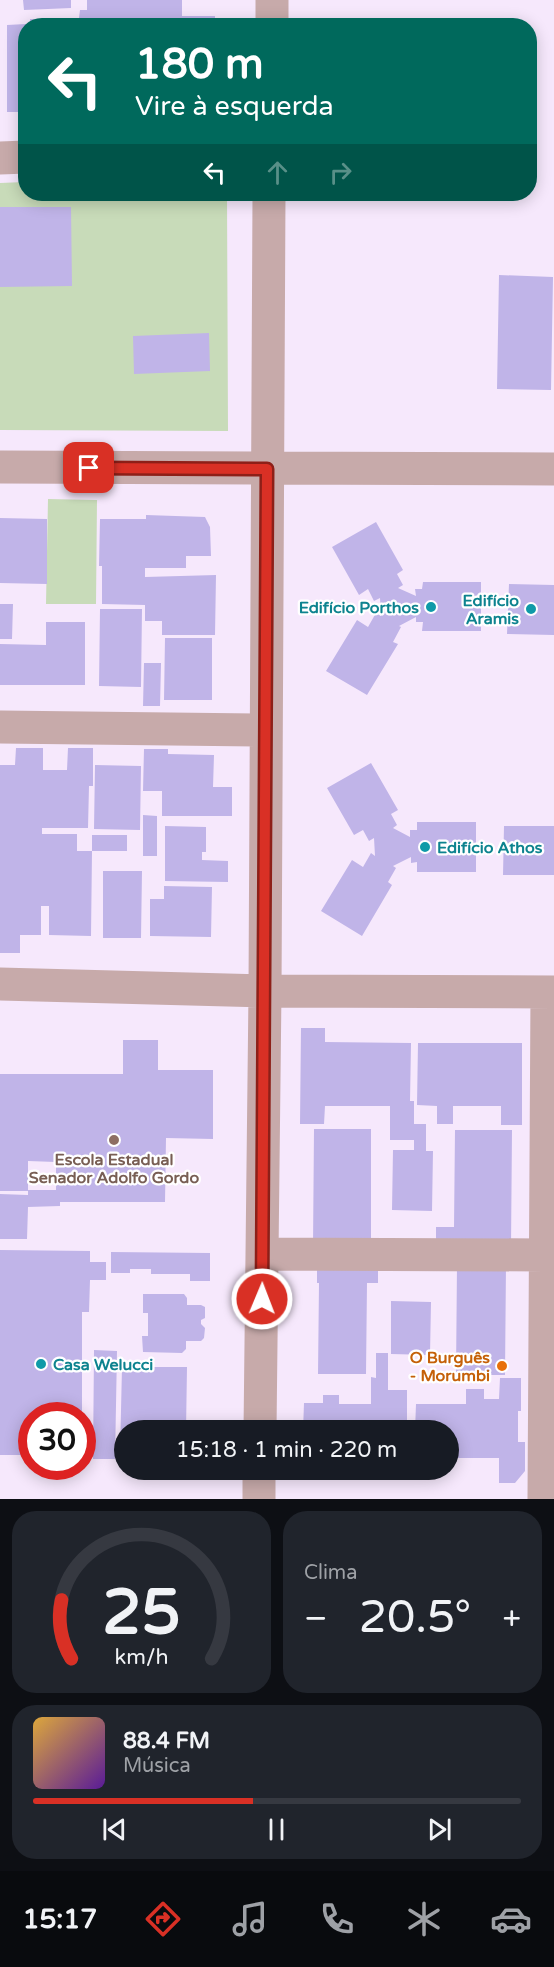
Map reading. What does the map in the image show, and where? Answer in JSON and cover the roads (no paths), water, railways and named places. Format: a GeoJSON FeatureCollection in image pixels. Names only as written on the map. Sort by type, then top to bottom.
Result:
{"type":"FeatureCollection","features":[{"type":"Feature","properties":{"kind":"street"},"geometry":{"type":"LineString","coordinates":[[272,0],[272,18]]}},
{"type":"Feature","properties":{"kind":"street"},"geometry":{"type":"LineString","coordinates":[[0,158],[18,157]]}},
{"type":"Feature","properties":{"kind":"street"},"geometry":{"type":"LineString","coordinates":[[260,1420],[269,201]]}},
{"type":"Feature","properties":{"kind":"street"},"geometry":{"type":"LineString","coordinates":[[0,467],[554,469]]}},
{"type":"Feature","properties":{"kind":"street"},"geometry":{"type":"LineString","coordinates":[[0,728],[265,729]]}},
{"type":"Feature","properties":{"kind":"street"},"geometry":{"type":"LineString","coordinates":[[0,984],[265,991],[551,992],[545,1255],[544,1499]]}},
{"type":"Feature","properties":{"kind":"street"},"geometry":{"type":"LineString","coordinates":[[262,1254],[545,1255]]}},
{"type":"Feature","properties":{"kind":"street"},"geometry":{"type":"LineString","coordinates":[[259,1480],[259,1499]]}},
{"type":"Feature","properties":{"kind":"place","name":"Edifício Porthos"},"geometry":{"type":"Point","coordinates":[431,607]}},
{"type":"Feature","properties":{"kind":"place","name":"Edifício Aramis"},"geometry":{"type":"Point","coordinates":[531,609]}},
{"type":"Feature","properties":{"kind":"place","name":"Edifício Athos"},"geometry":{"type":"Point","coordinates":[425,847]}},
{"type":"Feature","properties":{"kind":"place","name":"Escola Estadual Senador Adolfo Gordo"},"geometry":{"type":"Point","coordinates":[114,1140]}},
{"type":"Feature","properties":{"kind":"place","name":"Casa Welucci"},"geometry":{"type":"Point","coordinates":[41,1364]}},
{"type":"Feature","properties":{"kind":"place","name":"O Burguês - Morumbi"},"geometry":{"type":"Point","coordinates":[502,1366]}}]}
